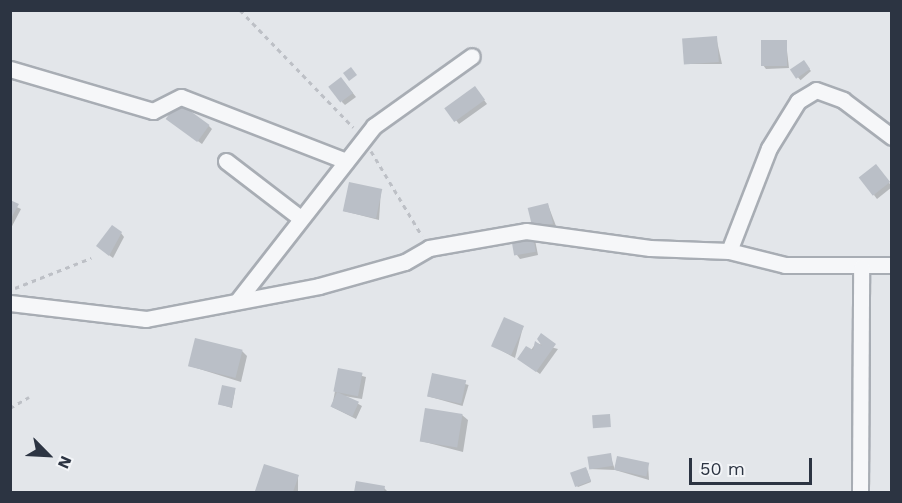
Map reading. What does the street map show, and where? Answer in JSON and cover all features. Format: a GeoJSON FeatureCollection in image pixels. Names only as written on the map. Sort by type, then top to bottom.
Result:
{"type":"FeatureCollection","features":[{"type":"Feature","properties":{"kind":"street"},"geometry":{"type":"LineString","coordinates":[[238,300],[299,217],[364,139],[472,56]]}},
{"type":"Feature","properties":{"kind":"street"},"geometry":{"type":"LineString","coordinates":[[10,69],[153,111],[181,98],[346,161]]}},
{"type":"Feature","properties":{"kind":"street"},"geometry":{"type":"LineString","coordinates":[[729,251],[769,148],[798,101],[816,90],[843,100],[891,137]]}},
{"type":"Feature","properties":{"kind":"street"},"geometry":{"type":"LineString","coordinates":[[226,161],[299,217]]}},
{"type":"Feature","properties":{"kind":"street"},"geometry":{"type":"LineString","coordinates":[[10,303],[146,319],[394,265],[429,248],[526,231],[650,248],[729,251],[785,264],[891,266]]}},
{"type":"Feature","properties":{"kind":"street"},"geometry":{"type":"LineString","coordinates":[[860,492],[861,267]]}},
{"type":"Feature","properties":{"kind":"path"},"geometry":{"type":"LineString","coordinates":[[240,10],[364,139],[429,248]]}},
{"type":"Feature","properties":{"kind":"path"},"geometry":{"type":"LineString","coordinates":[[10,289],[91,258]]}},
{"type":"Feature","properties":{"kind":"path"},"geometry":{"type":"LineString","coordinates":[[10,408],[29,397]]}},
{"type":"Feature","properties":{"kind":"building"},"geometry":{"type":"Polygon","coordinates":[[[717,36],[719,62],[684,64],[682,38],[717,36]]]}},
{"type":"Feature","properties":{"kind":"building"},"geometry":{"type":"Polygon","coordinates":[[[761,40],[787,40],[787,66],[761,66],[761,40]]]}},
{"type":"Feature","properties":{"kind":"building"},"geometry":{"type":"Polygon","coordinates":[[[804,60],[810,69],[796,79],[790,70],[804,60]]]}},
{"type":"Feature","properties":{"kind":"building"},"geometry":{"type":"Polygon","coordinates":[[[351,67],[357,75],[349,81],[343,73],[351,67]]]}},
{"type":"Feature","properties":{"kind":"building"},"geometry":{"type":"Polygon","coordinates":[[[341,77],[353,93],[340,103],[328,87],[341,77]]]}},
{"type":"Feature","properties":{"kind":"building"},"geometry":{"type":"Polygon","coordinates":[[[475,86],[485,100],[454,122],[444,108],[475,86]]]}},
{"type":"Feature","properties":{"kind":"building"},"geometry":{"type":"Polygon","coordinates":[[[178,102],[210,125],[197,142],[166,119],[178,102]]]}},
{"type":"Feature","properties":{"kind":"building"},"geometry":{"type":"Polygon","coordinates":[[[876,164],[890,182],[873,196],[859,178],[876,164]]]}},
{"type":"Feature","properties":{"kind":"building"},"geometry":{"type":"Polygon","coordinates":[[[349,182],[382,189],[376,218],[343,211],[349,182]]]}},
{"type":"Feature","properties":{"kind":"building"},"geometry":{"type":"Polygon","coordinates":[[[10,200],[19,204],[10,220],[10,200]]]}},
{"type":"Feature","properties":{"kind":"building"},"geometry":{"type":"Polygon","coordinates":[[[548,203],[553,223],[533,228],[528,208],[548,203]]]}},
{"type":"Feature","properties":{"kind":"building"},"geometry":{"type":"Polygon","coordinates":[[[112,225],[122,232],[109,256],[96,246],[112,225]]]}},
{"type":"Feature","properties":{"kind":"building"},"geometry":{"type":"Polygon","coordinates":[[[532,230],[536,252],[514,255],[510,234],[532,230]]]}},
{"type":"Feature","properties":{"kind":"building"},"geometry":{"type":"Polygon","coordinates":[[[504,317],[524,326],[511,355],[491,346],[504,317]]]}},
{"type":"Feature","properties":{"kind":"building"},"geometry":{"type":"Polygon","coordinates":[[[541,333],[556,344],[536,372],[517,359],[526,346],[533,350],[535,341],[542,346],[537,339],[541,333]]]}},
{"type":"Feature","properties":{"kind":"building"},"geometry":{"type":"Polygon","coordinates":[[[195,338],[243,350],[236,378],[188,366],[195,338]]]}},
{"type":"Feature","properties":{"kind":"building"},"geometry":{"type":"Polygon","coordinates":[[[338,368],[363,373],[358,396],[333,392],[338,368]]]}},
{"type":"Feature","properties":{"kind":"building"},"geometry":{"type":"Polygon","coordinates":[[[432,373],[466,380],[461,404],[427,396],[432,373]]]}},
{"type":"Feature","properties":{"kind":"building"},"geometry":{"type":"Polygon","coordinates":[[[222,385],[236,388],[232,407],[218,405],[222,385]]]}},
{"type":"Feature","properties":{"kind":"building"},"geometry":{"type":"Polygon","coordinates":[[[337,392],[359,402],[352,416],[330,407],[337,392]]]}},
{"type":"Feature","properties":{"kind":"building"},"geometry":{"type":"Polygon","coordinates":[[[425,408],[463,414],[457,448],[420,442],[425,408]]]}},
{"type":"Feature","properties":{"kind":"building"},"geometry":{"type":"Polygon","coordinates":[[[610,414],[611,427],[593,428],[592,415],[610,414]]]}},
{"type":"Feature","properties":{"kind":"building"},"geometry":{"type":"Polygon","coordinates":[[[611,453],[613,466],[589,470],[587,457],[611,453]]]}},
{"type":"Feature","properties":{"kind":"building"},"geometry":{"type":"Polygon","coordinates":[[[617,456],[649,463],[646,477],[614,470],[617,456]]]}},
{"type":"Feature","properties":{"kind":"building"},"geometry":{"type":"Polygon","coordinates":[[[264,464],[299,475],[293,492],[255,491],[264,464]]]}},
{"type":"Feature","properties":{"kind":"building"},"geometry":{"type":"Polygon","coordinates":[[[586,467],[591,481],[575,487],[570,473],[586,467]]]}},
{"type":"Feature","properties":{"kind":"building"},"geometry":{"type":"Polygon","coordinates":[[[356,481],[385,486],[384,492],[354,492],[356,481]]]}}]}
